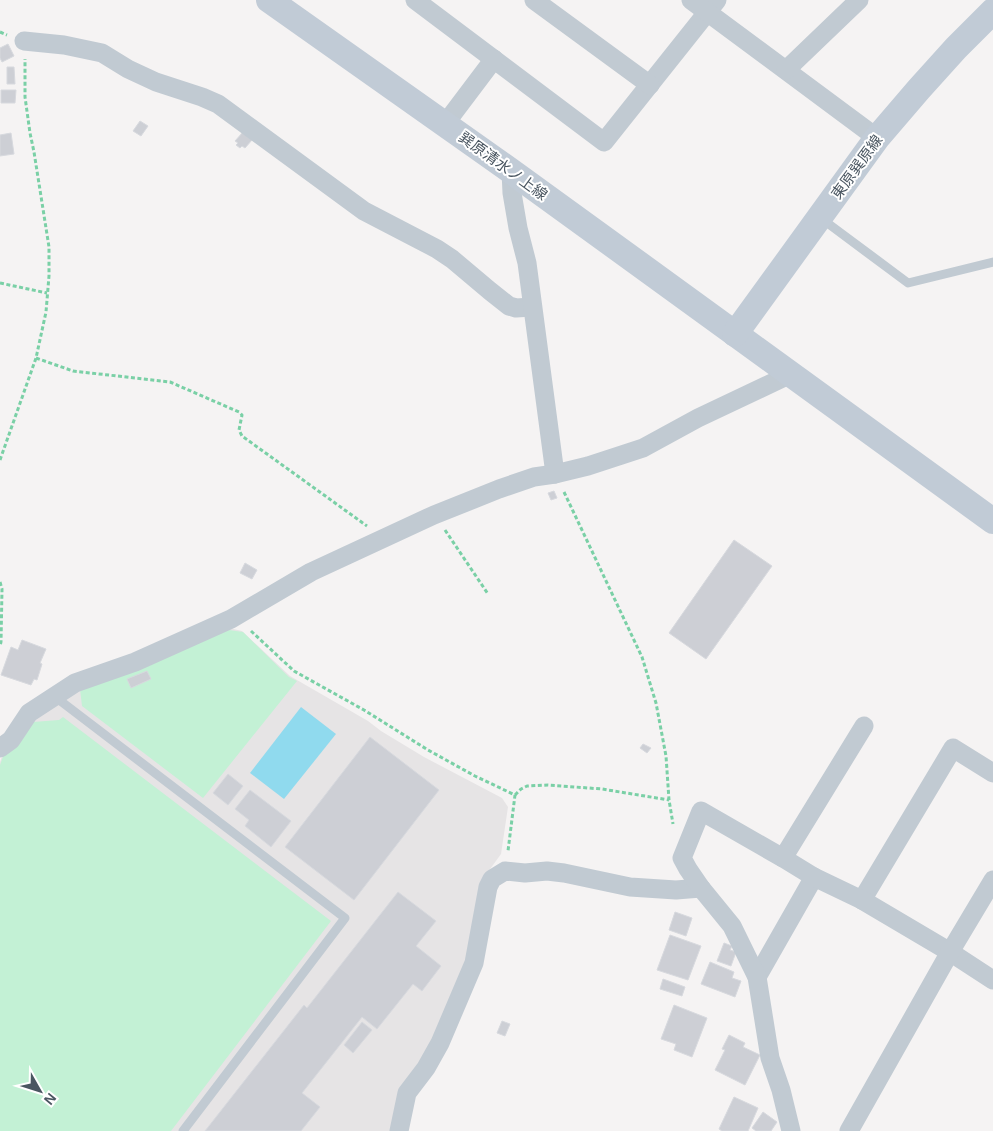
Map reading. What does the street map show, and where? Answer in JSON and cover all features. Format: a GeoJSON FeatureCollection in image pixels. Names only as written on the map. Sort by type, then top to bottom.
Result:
{"type":"FeatureCollection","features":[{"type":"Feature","properties":{"kind":"street","name":"巽原清水ノ上線"},"geometry":{"type":"LineString","coordinates":[[269,0],[511,171],[993,521]]}},
{"type":"Feature","properties":{"kind":"street"},"geometry":{"type":"LineString","coordinates":[[415,0],[604,142],[713,6]]}},
{"type":"Feature","properties":{"kind":"street"},"geometry":{"type":"LineString","coordinates":[[534,0],[650,85]]}},
{"type":"Feature","properties":{"kind":"street"},"geometry":{"type":"LineString","coordinates":[[691,0],[713,6],[786,70],[878,138]]}},
{"type":"Feature","properties":{"kind":"street"},"geometry":{"type":"LineString","coordinates":[[786,70],[859,0]]}},
{"type":"Feature","properties":{"kind":"street","name":"東原巽原線"},"geometry":{"type":"LineString","coordinates":[[735,334],[878,138],[925,82],[993,11]]}},
{"type":"Feature","properties":{"kind":"street"},"geometry":{"type":"LineString","coordinates":[[24,41],[64,45],[102,53],[128,70],[218,104],[364,210],[452,259],[509,306],[516,308],[532,307]]}},
{"type":"Feature","properties":{"kind":"street"},"geometry":{"type":"LineString","coordinates":[[445,124],[494,59]]}},
{"type":"Feature","properties":{"kind":"street"},"geometry":{"type":"LineString","coordinates":[[511,171],[512,193],[518,228],[527,263],[555,474]]}},
{"type":"Feature","properties":{"kind":"street"},"geometry":{"type":"LineString","coordinates":[[0,748],[11,740],[29,713],[75,683],[135,662],[231,619],[312,572],[434,516],[499,489],[534,477],[588,466],[643,448],[698,418],[791,374]]}},
{"type":"Feature","properties":{"kind":"street"},"geometry":{"type":"LineString","coordinates":[[783,858],[864,726]]}},
{"type":"Feature","properties":{"kind":"street"},"geometry":{"type":"LineString","coordinates":[[862,900],[953,748],[993,773]]}},
{"type":"Feature","properties":{"kind":"street"},"geometry":{"type":"LineString","coordinates":[[791,1131],[781,1090],[770,1058],[757,977],[732,926],[701,888],[682,858],[702,811],[814,877],[862,900],[993,980]]}},
{"type":"Feature","properties":{"kind":"street"},"geometry":{"type":"LineString","coordinates":[[399,1131],[407,1093],[426,1068],[440,1043],[474,963],[488,886],[492,879],[505,871],[525,873],[547,871],[630,887],[676,890],[701,888]]}},
{"type":"Feature","properties":{"kind":"street"},"geometry":{"type":"LineString","coordinates":[[757,977],[814,877]]}},
{"type":"Feature","properties":{"kind":"street"},"geometry":{"type":"LineString","coordinates":[[849,1131],[993,880]]}},
{"type":"Feature","properties":{"kind":"lane"},"geometry":{"type":"LineString","coordinates":[[820,217],[908,283],[993,262]]}},
{"type":"Feature","properties":{"kind":"lane"},"geometry":{"type":"LineString","coordinates":[[53,696],[345,918],[183,1131]]}},
{"type":"Feature","properties":{"kind":"path"},"geometry":{"type":"LineString","coordinates":[[0,460],[36,358],[46,312],[49,276],[49,247],[25,97],[24,41]]}},
{"type":"Feature","properties":{"kind":"path"},"geometry":{"type":"LineString","coordinates":[[0,283],[47,293]]}},
{"type":"Feature","properties":{"kind":"path"},"geometry":{"type":"LineString","coordinates":[[36,358],[73,371],[170,382],[240,412],[242,415],[239,430],[242,436],[348,511],[382,540]]}},
{"type":"Feature","properties":{"kind":"path"},"geometry":{"type":"LineString","coordinates":[[555,474],[642,657],[656,703],[666,756],[669,800],[676,842],[682,858]]}},
{"type":"Feature","properties":{"kind":"path"},"geometry":{"type":"LineString","coordinates":[[434,516],[488,594]]}},
{"type":"Feature","properties":{"kind":"path"},"geometry":{"type":"LineString","coordinates":[[0,582],[2,589],[0,646]]}},
{"type":"Feature","properties":{"kind":"path"},"geometry":{"type":"LineString","coordinates":[[231,619],[244,625],[294,671],[364,710],[428,750],[475,776],[515,795]]}},
{"type":"Feature","properties":{"kind":"path"},"geometry":{"type":"LineString","coordinates":[[505,871],[515,795],[521,788],[548,785],[602,788],[669,800]]}},
{"type":"Feature","properties":{"kind":"shaded area"},"geometry":{"type":"Polygon","coordinates":[[[229,628],[242,631],[290,676],[368,721],[424,757],[502,798],[508,807],[501,854],[485,876],[466,961],[391,1131],[0,1131],[0,762],[3,753],[32,722],[79,688],[229,628]]]}},
{"type":"Feature","properties":{"kind":"green space"},"geometry":{"type":"Polygon","coordinates":[[[229,630],[243,632],[289,677],[297,681],[203,798],[82,706],[80,689],[229,630]]]}},
{"type":"Feature","properties":{"kind":"green space"},"geometry":{"type":"Polygon","coordinates":[[[63,717],[331,921],[171,1131],[0,1131],[0,765],[4,754],[20,743],[33,722],[59,720],[63,717]]]}},
{"type":"Feature","properties":{"kind":"water"},"geometry":{"type":"Polygon","coordinates":[[[301,707],[336,734],[284,799],[250,773],[301,707]]]}},
{"type":"Feature","properties":{"kind":"building"},"geometry":{"type":"Polygon","coordinates":[[[8,44],[14,56],[2,62],[0,48],[8,44]]]}},
{"type":"Feature","properties":{"kind":"building"},"geometry":{"type":"Polygon","coordinates":[[[7,67],[14,67],[15,84],[7,84],[7,67]]]}},
{"type":"Feature","properties":{"kind":"building"},"geometry":{"type":"Polygon","coordinates":[[[1,90],[16,90],[15,103],[1,103],[1,90]]]}},
{"type":"Feature","properties":{"kind":"building"},"geometry":{"type":"Polygon","coordinates":[[[140,121],[148,126],[141,136],[133,131],[140,121]]]}},
{"type":"Feature","properties":{"kind":"building"},"geometry":{"type":"Polygon","coordinates":[[[243,132],[252,140],[245,148],[242,146],[240,148],[236,145],[238,143],[235,141],[243,132]]]}},
{"type":"Feature","properties":{"kind":"building"},"geometry":{"type":"Polygon","coordinates":[[[11,133],[14,154],[0,156],[0,135],[11,133]]]}},
{"type":"Feature","properties":{"kind":"building"},"geometry":{"type":"Polygon","coordinates":[[[554,491],[557,498],[551,500],[548,493],[554,491]]]}},
{"type":"Feature","properties":{"kind":"building"},"geometry":{"type":"Polygon","coordinates":[[[734,540],[772,566],[706,659],[669,633],[734,540]]]}},
{"type":"Feature","properties":{"kind":"building"},"geometry":{"type":"Polygon","coordinates":[[[245,563],[257,570],[252,579],[240,573],[245,563]]]}},
{"type":"Feature","properties":{"kind":"building"},"geometry":{"type":"Polygon","coordinates":[[[22,640],[46,649],[40,663],[42,664],[37,680],[34,679],[31,685],[1,675],[11,647],[18,650],[22,640]]]}},
{"type":"Feature","properties":{"kind":"building"},"geometry":{"type":"Polygon","coordinates":[[[147,671],[151,679],[131,688],[127,679],[147,671]]]}},
{"type":"Feature","properties":{"kind":"building"},"geometry":{"type":"Polygon","coordinates":[[[370,737],[439,790],[354,900],[285,847],[370,737]]]}},
{"type":"Feature","properties":{"kind":"building"},"geometry":{"type":"Polygon","coordinates":[[[643,744],[651,748],[647,753],[640,748],[643,744]]]}},
{"type":"Feature","properties":{"kind":"building"},"geometry":{"type":"Polygon","coordinates":[[[228,774],[243,786],[228,805],[213,793],[228,774]]]}},
{"type":"Feature","properties":{"kind":"building"},"geometry":{"type":"Polygon","coordinates":[[[250,790],[291,821],[271,847],[245,826],[249,820],[235,809],[250,790]]]}},
{"type":"Feature","properties":{"kind":"building"},"geometry":{"type":"Polygon","coordinates":[[[398,892],[436,921],[416,946],[441,966],[422,991],[413,984],[377,1029],[362,1017],[302,1093],[320,1107],[301,1131],[205,1131],[304,1005],[307,1008],[398,892]]]}},
{"type":"Feature","properties":{"kind":"building"},"geometry":{"type":"Polygon","coordinates":[[[675,912],[692,918],[686,936],[669,930],[675,912]]]}},
{"type":"Feature","properties":{"kind":"building"},"geometry":{"type":"Polygon","coordinates":[[[670,935],[701,946],[688,980],[657,970],[670,935]]]}},
{"type":"Feature","properties":{"kind":"building"},"geometry":{"type":"Polygon","coordinates":[[[724,943],[732,946],[730,950],[736,952],[731,966],[717,961],[724,943]]]}},
{"type":"Feature","properties":{"kind":"building"},"geometry":{"type":"Polygon","coordinates":[[[710,962],[734,972],[732,978],[741,981],[735,997],[701,984],[710,962]]]}},
{"type":"Feature","properties":{"kind":"building"},"geometry":{"type":"Polygon","coordinates":[[[663,979],[685,987],[682,996],[660,989],[663,979]]]}},
{"type":"Feature","properties":{"kind":"building"},"geometry":{"type":"Polygon","coordinates":[[[674,1005],[707,1018],[692,1057],[674,1050],[676,1044],[661,1039],[674,1005]]]}},
{"type":"Feature","properties":{"kind":"building"},"geometry":{"type":"Polygon","coordinates":[[[502,1021],[510,1024],[505,1036],[497,1033],[502,1021]]]}},
{"type":"Feature","properties":{"kind":"building"},"geometry":{"type":"Polygon","coordinates":[[[362,1022],[372,1030],[353,1053],[344,1045],[362,1022]]]}},
{"type":"Feature","properties":{"kind":"building"},"geometry":{"type":"Polygon","coordinates":[[[729,1035],[745,1043],[743,1047],[760,1055],[745,1085],[715,1070],[725,1050],[722,1049],[729,1035]]]}},
{"type":"Feature","properties":{"kind":"building"},"geometry":{"type":"Polygon","coordinates":[[[734,1097],[758,1108],[748,1131],[722,1131],[719,1129],[734,1097]]]}},
{"type":"Feature","properties":{"kind":"building"},"geometry":{"type":"Polygon","coordinates":[[[763,1112],[777,1122],[771,1131],[756,1131],[752,1128],[763,1112]]]}}]}
